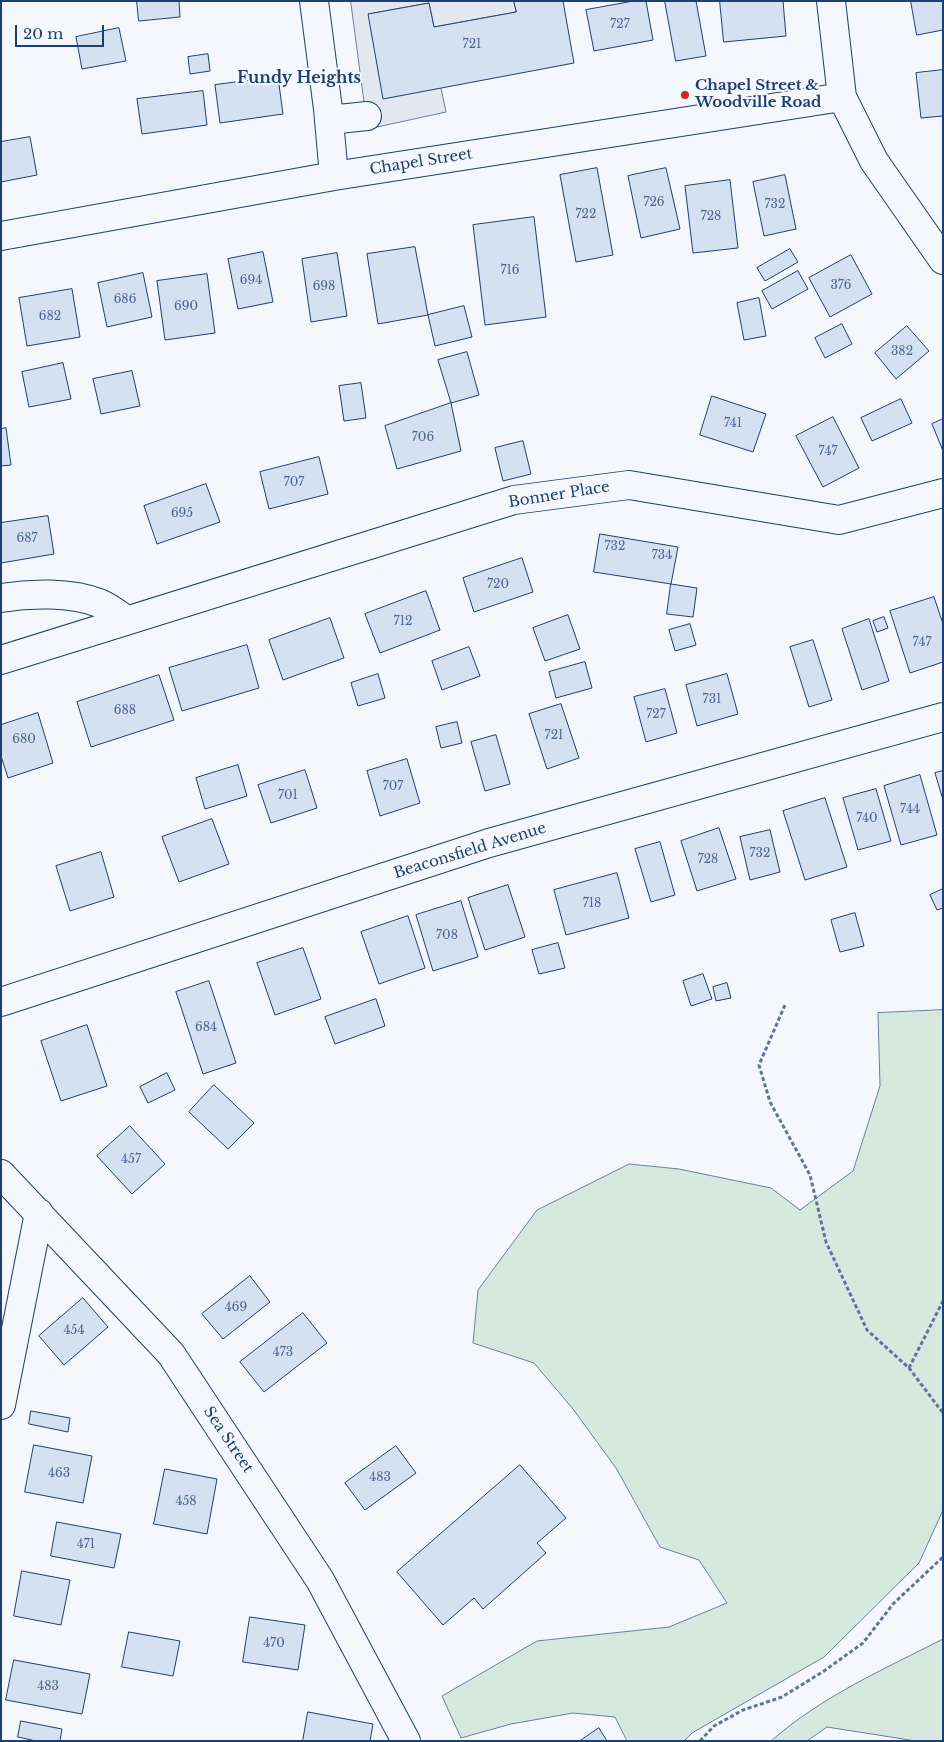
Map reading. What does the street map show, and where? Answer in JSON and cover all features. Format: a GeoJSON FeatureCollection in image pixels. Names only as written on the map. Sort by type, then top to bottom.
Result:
{"type":"FeatureCollection","features":[{"type":"Feature","properties":{"kind":"street"},"geometry":{"type":"LineString","coordinates":[[314,1],[334,176]]}},
{"type":"Feature","properties":{"kind":"street"},"geometry":{"type":"LineString","coordinates":[[831,1],[842,97],[874,161],[943,260]]}},
{"type":"Feature","properties":{"kind":"street","name":"Chapel Street"},"geometry":{"type":"LineString","coordinates":[[1,236],[334,176],[842,97]]}},
{"type":"Feature","properties":{"kind":"street"},"geometry":{"type":"LineString","coordinates":[[329,120],[367,116]]}},
{"type":"Feature","properties":{"kind":"street","name":"Bonner Place"},"geometry":{"type":"LineString","coordinates":[[1,660],[514,500],[629,485],[839,520],[943,493]]}},
{"type":"Feature","properties":{"kind":"street"},"geometry":{"type":"LineString","coordinates":[[1,598],[43,594],[81,598],[100,603],[115,611],[126,620]]}},
{"type":"Feature","properties":{"kind":"street","name":"Beaconsfield Avenue"},"geometry":{"type":"LineString","coordinates":[[1,1002],[489,843],[943,717]]}},
{"type":"Feature","properties":{"kind":"street","name":"Sea Street"},"geometry":{"type":"LineString","coordinates":[[1,1174],[171,1354],[320,1580],[406,1741]]}},
{"type":"Feature","properties":{"kind":"street"},"geometry":{"type":"LineString","coordinates":[[1,1405],[39,1213]]}},
{"type":"Feature","properties":{"kind":"path"},"geometry":{"type":"LineString","coordinates":[[785,1004],[759,1066],[770,1102],[810,1175],[826,1242],[867,1330],[909,1368],[943,1413]]}},
{"type":"Feature","properties":{"kind":"path"},"geometry":{"type":"LineString","coordinates":[[909,1368],[943,1301]]}},
{"type":"Feature","properties":{"kind":"path"},"geometry":{"type":"LineString","coordinates":[[700,1741],[714,1726],[743,1710],[782,1697],[824,1672],[863,1643],[893,1604],[943,1557]]}},
{"type":"Feature","properties":{"kind":"shaded area"},"geometry":{"type":"Polygon","coordinates":[[[351,1],[514,1],[516,12],[434,27],[429,3],[368,14],[441,88],[446,112],[368,129],[351,1]]]}},
{"type":"Feature","properties":{"kind":"shaded area"},"geometry":{"type":"Polygon","coordinates":[[[943,1010],[943,1510],[919,1563],[824,1657],[692,1733],[684,1741],[627,1741],[615,1717],[573,1713],[511,1724],[461,1738],[442,1696],[537,1641],[669,1627],[727,1603],[699,1560],[660,1547],[616,1468],[573,1409],[534,1363],[473,1343],[478,1290],[537,1210],[629,1164],[679,1169],[771,1188],[800,1210],[853,1171],[880,1086],[878,1013],[943,1010]]]}},
{"type":"Feature","properties":{"kind":"shaded area"},"geometry":{"type":"Polygon","coordinates":[[[943,1639],[943,1741],[916,1741],[827,1727],[807,1741],[771,1741],[790,1725],[832,1697],[943,1639]]]}},
{"type":"Feature","properties":{"kind":"building"},"geometry":{"type":"Polygon","coordinates":[[[137,1],[179,1],[180,17],[139,21],[137,1]]]}},
{"type":"Feature","properties":{"kind":"building"},"geometry":{"type":"Polygon","coordinates":[[[514,1],[563,1],[574,63],[383,99],[368,14],[429,3],[434,27],[516,12],[514,1]]]}},
{"type":"Feature","properties":{"kind":"building"},"geometry":{"type":"Polygon","coordinates":[[[634,1],[646,1],[653,40],[594,51],[586,10],[634,1]]]}},
{"type":"Feature","properties":{"kind":"building"},"geometry":{"type":"Polygon","coordinates":[[[665,1],[696,1],[706,56],[676,61],[665,1]]]}},
{"type":"Feature","properties":{"kind":"building"},"geometry":{"type":"Polygon","coordinates":[[[720,1],[783,1],[786,36],[724,42],[720,1]]]}},
{"type":"Feature","properties":{"kind":"building"},"geometry":{"type":"Polygon","coordinates":[[[911,1],[943,1],[943,30],[917,35],[911,1]]]}},
{"type":"Feature","properties":{"kind":"building"},"geometry":{"type":"Polygon","coordinates":[[[119,28],[126,61],[82,69],[76,37],[119,28]]]}},
{"type":"Feature","properties":{"kind":"building"},"geometry":{"type":"Polygon","coordinates":[[[208,54],[210,71],[190,74],[188,57],[208,54]]]}},
{"type":"Feature","properties":{"kind":"building"},"geometry":{"type":"Polygon","coordinates":[[[943,70],[943,116],[921,118],[916,73],[943,70]]]}},
{"type":"Feature","properties":{"kind":"building"},"geometry":{"type":"Polygon","coordinates":[[[278,77],[283,114],[220,123],[215,85],[278,77]]]}},
{"type":"Feature","properties":{"kind":"building"},"geometry":{"type":"Polygon","coordinates":[[[203,91],[207,125],[142,134],[137,99],[203,91]]]}},
{"type":"Feature","properties":{"kind":"building"},"geometry":{"type":"Polygon","coordinates":[[[30,137],[37,175],[1,182],[1,142],[30,137]]]}},
{"type":"Feature","properties":{"kind":"building"},"geometry":{"type":"Polygon","coordinates":[[[597,168],[613,255],[576,262],[560,175],[597,168]]]}},
{"type":"Feature","properties":{"kind":"building"},"geometry":{"type":"Polygon","coordinates":[[[666,168],[680,229],[641,238],[628,176],[666,168]]]}},
{"type":"Feature","properties":{"kind":"building"},"geometry":{"type":"Polygon","coordinates":[[[785,175],[796,229],[764,236],[753,182],[785,175]]]}},
{"type":"Feature","properties":{"kind":"building"},"geometry":{"type":"Polygon","coordinates":[[[730,180],[738,248],[693,253],[685,186],[730,180]]]}},
{"type":"Feature","properties":{"kind":"building"},"geometry":{"type":"Polygon","coordinates":[[[534,217],[546,317],[485,325],[473,225],[534,217]]]}},
{"type":"Feature","properties":{"kind":"building"},"geometry":{"type":"Polygon","coordinates":[[[415,247],[428,315],[378,324],[367,254],[415,247]]]}},
{"type":"Feature","properties":{"kind":"building"},"geometry":{"type":"Polygon","coordinates":[[[790,249],[798,262],[765,281],[757,268],[790,249]]]}},
{"type":"Feature","properties":{"kind":"building"},"geometry":{"type":"Polygon","coordinates":[[[263,252],[273,302],[238,309],[228,259],[263,252]]]}},
{"type":"Feature","properties":{"kind":"building"},"geometry":{"type":"Polygon","coordinates":[[[337,253],[347,316],[311,322],[302,259],[337,253]]]}},
{"type":"Feature","properties":{"kind":"building"},"geometry":{"type":"Polygon","coordinates":[[[851,255],[872,294],[830,317],[809,278],[851,255]]]}},
{"type":"Feature","properties":{"kind":"building"},"geometry":{"type":"Polygon","coordinates":[[[798,271],[808,289],[772,309],[762,291],[798,271]]]}},
{"type":"Feature","properties":{"kind":"building"},"geometry":{"type":"Polygon","coordinates":[[[143,273],[152,317],[107,327],[98,283],[143,273]]]}},
{"type":"Feature","properties":{"kind":"building"},"geometry":{"type":"Polygon","coordinates":[[[207,274],[215,333],[165,340],[157,281],[207,274]]]}},
{"type":"Feature","properties":{"kind":"building"},"geometry":{"type":"Polygon","coordinates":[[[72,289],[80,337],[27,346],[19,298],[72,289]]]}},
{"type":"Feature","properties":{"kind":"building"},"geometry":{"type":"Polygon","coordinates":[[[759,298],[766,336],[744,340],[737,303],[759,298]]]}},
{"type":"Feature","properties":{"kind":"building"},"geometry":{"type":"Polygon","coordinates":[[[464,306],[472,337],[435,346],[428,315],[464,306]]]}},
{"type":"Feature","properties":{"kind":"building"},"geometry":{"type":"Polygon","coordinates":[[[842,324],[852,344],[825,358],[815,338],[842,324]]]}},
{"type":"Feature","properties":{"kind":"building"},"geometry":{"type":"Polygon","coordinates":[[[907,326],[929,351],[896,379],[875,353],[907,326]]]}},
{"type":"Feature","properties":{"kind":"building"},"geometry":{"type":"Polygon","coordinates":[[[467,352],[479,395],[451,403],[438,360],[467,352]]]}},
{"type":"Feature","properties":{"kind":"building"},"geometry":{"type":"Polygon","coordinates":[[[63,363],[71,399],[29,407],[22,372],[63,363]]]}},
{"type":"Feature","properties":{"kind":"building"},"geometry":{"type":"Polygon","coordinates":[[[132,371],[140,406],[101,414],[93,379],[132,371]]]}},
{"type":"Feature","properties":{"kind":"building"},"geometry":{"type":"Polygon","coordinates":[[[361,383],[366,418],[344,421],[339,386],[361,383]]]}},
{"type":"Feature","properties":{"kind":"building"},"geometry":{"type":"Polygon","coordinates":[[[712,396],[766,414],[753,452],[700,435],[712,396]]]}},
{"type":"Feature","properties":{"kind":"building"},"geometry":{"type":"Polygon","coordinates":[[[901,399],[912,423],[872,441],[861,418],[901,399]]]}},
{"type":"Feature","properties":{"kind":"building"},"geometry":{"type":"Polygon","coordinates":[[[451,403],[461,451],[397,469],[385,426],[451,403]]]}},
{"type":"Feature","properties":{"kind":"building"},"geometry":{"type":"Polygon","coordinates":[[[833,417],[859,468],[823,487],[796,436],[833,417]]]}},
{"type":"Feature","properties":{"kind":"building"},"geometry":{"type":"Polygon","coordinates":[[[943,419],[943,451],[932,424],[943,419]]]}},
{"type":"Feature","properties":{"kind":"building"},"geometry":{"type":"Polygon","coordinates":[[[6,428],[11,465],[1,466],[1,429],[6,428]]]}},
{"type":"Feature","properties":{"kind":"building"},"geometry":{"type":"Polygon","coordinates":[[[523,441],[531,474],[503,481],[495,448],[523,441]]]}},
{"type":"Feature","properties":{"kind":"building"},"geometry":{"type":"Polygon","coordinates":[[[319,457],[328,494],[269,509],[260,472],[319,457]]]}},
{"type":"Feature","properties":{"kind":"building"},"geometry":{"type":"Polygon","coordinates":[[[206,484],[220,522],[157,544],[144,506],[206,484]]]}},
{"type":"Feature","properties":{"kind":"building"},"geometry":{"type":"Polygon","coordinates":[[[48,516],[54,554],[1,563],[1,523],[48,516]]]}},
{"type":"Feature","properties":{"kind":"building"},"geometry":{"type":"Polygon","coordinates":[[[600,534],[678,547],[671,584],[594,572],[600,534]]]}},
{"type":"Feature","properties":{"kind":"building"},"geometry":{"type":"Polygon","coordinates":[[[522,558],[533,592],[474,612],[463,578],[522,558]]]}},
{"type":"Feature","properties":{"kind":"building"},"geometry":{"type":"Polygon","coordinates":[[[671,584],[697,588],[693,617],[667,614],[671,584]]]}},
{"type":"Feature","properties":{"kind":"building"},"geometry":{"type":"Polygon","coordinates":[[[426,591],[440,630],[380,653],[365,614],[426,591]]]}},
{"type":"Feature","properties":{"kind":"building"},"geometry":{"type":"Polygon","coordinates":[[[934,597],[943,624],[943,662],[910,673],[890,611],[934,597]]]}},
{"type":"Feature","properties":{"kind":"building"},"geometry":{"type":"Polygon","coordinates":[[[568,615],[580,649],[545,661],[533,628],[568,615]]]}},
{"type":"Feature","properties":{"kind":"building"},"geometry":{"type":"Polygon","coordinates":[[[884,617],[888,628],[877,632],[873,621],[884,617]]]}},
{"type":"Feature","properties":{"kind":"building"},"geometry":{"type":"Polygon","coordinates":[[[330,618],[344,658],[283,680],[269,640],[330,618]]]}},
{"type":"Feature","properties":{"kind":"building"},"geometry":{"type":"Polygon","coordinates":[[[869,619],[889,681],[862,690],[842,629],[869,619]]]}},
{"type":"Feature","properties":{"kind":"building"},"geometry":{"type":"Polygon","coordinates":[[[690,624],[696,645],[675,651],[669,630],[690,624]]]}},
{"type":"Feature","properties":{"kind":"building"},"geometry":{"type":"Polygon","coordinates":[[[813,640],[832,700],[809,707],[790,647],[813,640]]]}},
{"type":"Feature","properties":{"kind":"building"},"geometry":{"type":"Polygon","coordinates":[[[247,645],[259,688],[182,711],[169,668],[247,645]]]}},
{"type":"Feature","properties":{"kind":"building"},"geometry":{"type":"Polygon","coordinates":[[[469,647],[480,676],[442,690],[432,661],[469,647]]]}},
{"type":"Feature","properties":{"kind":"building"},"geometry":{"type":"Polygon","coordinates":[[[585,662],[592,688],[556,698],[549,672],[585,662]]]}},
{"type":"Feature","properties":{"kind":"building"},"geometry":{"type":"Polygon","coordinates":[[[378,674],[385,698],[358,706],[351,683],[378,674]]]}},
{"type":"Feature","properties":{"kind":"building"},"geometry":{"type":"Polygon","coordinates":[[[727,674],[738,714],[697,726],[686,685],[727,674]]]}},
{"type":"Feature","properties":{"kind":"building"},"geometry":{"type":"Polygon","coordinates":[[[159,675],[174,720],[91,747],[77,702],[159,675]]]}},
{"type":"Feature","properties":{"kind":"building"},"geometry":{"type":"Polygon","coordinates":[[[665,689],[677,733],[646,742],[634,697],[665,689]]]}},
{"type":"Feature","properties":{"kind":"building"},"geometry":{"type":"Polygon","coordinates":[[[561,704],[579,758],[547,769],[529,714],[561,704]]]}},
{"type":"Feature","properties":{"kind":"building"},"geometry":{"type":"Polygon","coordinates":[[[38,713],[53,763],[8,778],[1,756],[1,725],[38,713]]]}},
{"type":"Feature","properties":{"kind":"building"},"geometry":{"type":"Polygon","coordinates":[[[457,722],[462,743],[441,748],[436,727],[457,722]]]}},
{"type":"Feature","properties":{"kind":"building"},"geometry":{"type":"Polygon","coordinates":[[[496,735],[510,784],[485,791],[471,742],[496,735]]]}},
{"type":"Feature","properties":{"kind":"building"},"geometry":{"type":"Polygon","coordinates":[[[407,759],[420,803],[380,816],[367,771],[407,759]]]}},
{"type":"Feature","properties":{"kind":"building"},"geometry":{"type":"Polygon","coordinates":[[[238,765],[247,796],[205,809],[196,778],[238,765]]]}},
{"type":"Feature","properties":{"kind":"building"},"geometry":{"type":"Polygon","coordinates":[[[305,770],[317,808],[271,823],[258,785],[305,770]]]}},
{"type":"Feature","properties":{"kind":"building"},"geometry":{"type":"Polygon","coordinates":[[[943,771],[943,800],[935,773],[943,771]]]}},
{"type":"Feature","properties":{"kind":"building"},"geometry":{"type":"Polygon","coordinates":[[[920,775],[937,835],[901,845],[884,786],[920,775]]]}},
{"type":"Feature","properties":{"kind":"building"},"geometry":{"type":"Polygon","coordinates":[[[876,789],[891,841],[858,850],[843,798],[876,789]]]}},
{"type":"Feature","properties":{"kind":"building"},"geometry":{"type":"Polygon","coordinates":[[[825,798],[847,867],[805,880],[783,811],[825,798]]]}},
{"type":"Feature","properties":{"kind":"building"},"geometry":{"type":"Polygon","coordinates":[[[212,819],[229,864],[179,882],[162,837],[212,819]]]}},
{"type":"Feature","properties":{"kind":"building"},"geometry":{"type":"Polygon","coordinates":[[[719,828],[736,879],[697,891],[681,841],[719,828]]]}},
{"type":"Feature","properties":{"kind":"building"},"geometry":{"type":"Polygon","coordinates":[[[770,830],[780,872],[750,880],[740,837],[770,830]]]}},
{"type":"Feature","properties":{"kind":"building"},"geometry":{"type":"Polygon","coordinates":[[[660,842],[675,895],[651,902],[635,849],[660,842]]]}},
{"type":"Feature","properties":{"kind":"building"},"geometry":{"type":"Polygon","coordinates":[[[101,852],[114,897],[70,911],[56,866],[101,852]]]}},
{"type":"Feature","properties":{"kind":"building"},"geometry":{"type":"Polygon","coordinates":[[[617,873],[629,918],[566,935],[554,890],[617,873]]]}},
{"type":"Feature","properties":{"kind":"building"},"geometry":{"type":"Polygon","coordinates":[[[508,885],[525,937],[485,950],[468,898],[508,885]]]}},
{"type":"Feature","properties":{"kind":"building"},"geometry":{"type":"Polygon","coordinates":[[[943,889],[943,908],[937,910],[930,895],[943,889]]]}},
{"type":"Feature","properties":{"kind":"building"},"geometry":{"type":"Polygon","coordinates":[[[461,901],[478,957],[433,971],[416,915],[461,901]]]}},
{"type":"Feature","properties":{"kind":"building"},"geometry":{"type":"Polygon","coordinates":[[[855,913],[864,946],[840,952],[831,920],[855,913]]]}},
{"type":"Feature","properties":{"kind":"building"},"geometry":{"type":"Polygon","coordinates":[[[408,916],[425,968],[379,984],[361,932],[408,916]]]}},
{"type":"Feature","properties":{"kind":"building"},"geometry":{"type":"Polygon","coordinates":[[[558,943],[565,968],[539,974],[532,950],[558,943]]]}},
{"type":"Feature","properties":{"kind":"building"},"geometry":{"type":"Polygon","coordinates":[[[303,948],[321,999],[275,1015],[257,963],[303,948]]]}},
{"type":"Feature","properties":{"kind":"building"},"geometry":{"type":"Polygon","coordinates":[[[703,974],[712,999],[691,1006],[683,981],[703,974]]]}},
{"type":"Feature","properties":{"kind":"building"},"geometry":{"type":"Polygon","coordinates":[[[209,981],[236,1063],[203,1074],[176,992],[209,981]]]}},
{"type":"Feature","properties":{"kind":"building"},"geometry":{"type":"Polygon","coordinates":[[[727,983],[731,998],[716,1001],[713,987],[727,983]]]}},
{"type":"Feature","properties":{"kind":"building"},"geometry":{"type":"Polygon","coordinates":[[[376,999],[385,1026],[335,1044],[325,1017],[376,999]]]}},
{"type":"Feature","properties":{"kind":"building"},"geometry":{"type":"Polygon","coordinates":[[[87,1025],[107,1086],[61,1101],[41,1041],[87,1025]]]}},
{"type":"Feature","properties":{"kind":"building"},"geometry":{"type":"Polygon","coordinates":[[[167,1073],[175,1090],[148,1103],[140,1087],[167,1073]]]}},
{"type":"Feature","properties":{"kind":"building"},"geometry":{"type":"Polygon","coordinates":[[[214,1085],[254,1123],[228,1149],[189,1112],[214,1085]]]}},
{"type":"Feature","properties":{"kind":"building"},"geometry":{"type":"Polygon","coordinates":[[[130,1126],[165,1164],[132,1194],[97,1156],[130,1126]]]}},
{"type":"Feature","properties":{"kind":"building"},"geometry":{"type":"Polygon","coordinates":[[[250,1276],[270,1302],[223,1339],[202,1314],[250,1276]]]}},
{"type":"Feature","properties":{"kind":"building"},"geometry":{"type":"Polygon","coordinates":[[[83,1298],[108,1327],[64,1365],[39,1336],[83,1298]]]}},
{"type":"Feature","properties":{"kind":"building"},"geometry":{"type":"Polygon","coordinates":[[[303,1313],[327,1343],[264,1392],[240,1362],[303,1313]]]}},
{"type":"Feature","properties":{"kind":"building"},"geometry":{"type":"Polygon","coordinates":[[[31,1411],[70,1418],[68,1432],[29,1424],[31,1411]]]}},
{"type":"Feature","properties":{"kind":"building"},"geometry":{"type":"Polygon","coordinates":[[[34,1445],[92,1456],[83,1503],[25,1492],[34,1445]]]}},
{"type":"Feature","properties":{"kind":"building"},"geometry":{"type":"Polygon","coordinates":[[[396,1446],[416,1473],[365,1510],[345,1483],[396,1446]]]}},
{"type":"Feature","properties":{"kind":"building"},"geometry":{"type":"Polygon","coordinates":[[[520,1465],[566,1518],[537,1543],[546,1553],[483,1609],[474,1598],[443,1625],[397,1572],[520,1465]]]}},
{"type":"Feature","properties":{"kind":"building"},"geometry":{"type":"Polygon","coordinates":[[[165,1469],[217,1479],[207,1534],[154,1524],[165,1469]]]}},
{"type":"Feature","properties":{"kind":"building"},"geometry":{"type":"Polygon","coordinates":[[[57,1522],[121,1534],[114,1568],[51,1556],[57,1522]]]}},
{"type":"Feature","properties":{"kind":"building"},"geometry":{"type":"Polygon","coordinates":[[[22,1571],[70,1580],[61,1625],[14,1616],[22,1571]]]}},
{"type":"Feature","properties":{"kind":"building"},"geometry":{"type":"Polygon","coordinates":[[[250,1617],[305,1625],[298,1670],[243,1662],[250,1617]]]}},
{"type":"Feature","properties":{"kind":"building"},"geometry":{"type":"Polygon","coordinates":[[[129,1632],[180,1641],[173,1676],[122,1667],[129,1632]]]}},
{"type":"Feature","properties":{"kind":"building"},"geometry":{"type":"Polygon","coordinates":[[[14,1660],[90,1674],[82,1714],[6,1700],[14,1660]]]}},
{"type":"Feature","properties":{"kind":"building"},"geometry":{"type":"Polygon","coordinates":[[[308,1712],[373,1724],[370,1741],[303,1741],[308,1712]]]}},
{"type":"Feature","properties":{"kind":"building"},"geometry":{"type":"Polygon","coordinates":[[[21,1721],[62,1729],[60,1741],[36,1741],[18,1737],[21,1721]]]}},
{"type":"Feature","properties":{"kind":"building"},"geometry":{"type":"Polygon","coordinates":[[[599,1728],[607,1741],[580,1741],[599,1728]]]}},
{"type":"Feature","properties":{"kind":"place","name":"Chapel Street & Woodville Road"},"geometry":{"type":"Point","coordinates":[685,95]}},
{"type":"Feature","properties":{"kind":"district","name":"Fundy Heights"},"geometry":{"type":"Point","coordinates":[299,78]}}]}
